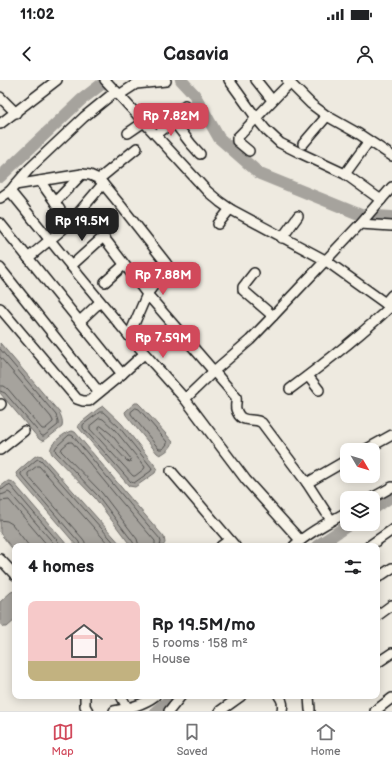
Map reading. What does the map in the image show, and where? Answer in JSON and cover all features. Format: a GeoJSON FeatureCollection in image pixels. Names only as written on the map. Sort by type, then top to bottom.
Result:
{"type":"FeatureCollection","features":[{"type":"Feature","properties":{"kind":"street"},"geometry":{"type":"LineString","coordinates":[[0,124],[57,80]]}},
{"type":"Feature","properties":{"kind":"street"},"geometry":{"type":"LineString","coordinates":[[105,80],[207,191],[220,202],[282,238],[325,260],[389,306]]}},
{"type":"Feature","properties":{"kind":"street"},"geometry":{"type":"LineString","coordinates":[[229,80],[266,130],[280,143],[300,154],[345,174],[380,201]]}},
{"type":"Feature","properties":{"kind":"street"},"geometry":{"type":"LineString","coordinates":[[256,80],[272,100]]}},
{"type":"Feature","properties":{"kind":"street"},"geometry":{"type":"LineString","coordinates":[[0,198],[84,117],[116,91],[136,84],[166,81]]}},
{"type":"Feature","properties":{"kind":"street"},"geometry":{"type":"LineString","coordinates":[[249,151],[237,140],[288,81],[307,101],[327,116],[392,156]]}},
{"type":"Feature","properties":{"kind":"street"},"geometry":{"type":"LineString","coordinates":[[0,97],[16,112]]}},
{"type":"Feature","properties":{"kind":"street"},"geometry":{"type":"LineString","coordinates":[[156,136],[187,111],[185,105]]}},
{"type":"Feature","properties":{"kind":"street"},"geometry":{"type":"LineString","coordinates":[[303,144],[327,116]]}},
{"type":"Feature","properties":{"kind":"street"},"geometry":{"type":"LineString","coordinates":[[128,133],[144,122]]}},
{"type":"Feature","properties":{"kind":"street"},"geometry":{"type":"LineString","coordinates":[[174,122],[200,154]]}},
{"type":"Feature","properties":{"kind":"street"},"geometry":{"type":"LineString","coordinates":[[345,174],[369,141]]}},
{"type":"Feature","properties":{"kind":"street"},"geometry":{"type":"LineString","coordinates":[[28,258],[69,224],[101,181],[137,148]]}},
{"type":"Feature","properties":{"kind":"street"},"geometry":{"type":"LineString","coordinates":[[12,188],[40,181],[82,174],[90,175],[101,181],[122,207],[168,266],[147,294],[129,336]]}},
{"type":"Feature","properties":{"kind":"street"},"geometry":{"type":"LineString","coordinates":[[55,202],[82,174]]}},
{"type":"Feature","properties":{"kind":"street"},"geometry":{"type":"LineString","coordinates":[[40,181],[69,224]]}},
{"type":"Feature","properties":{"kind":"street"},"geometry":{"type":"LineString","coordinates":[[185,399],[214,371],[250,340],[362,222],[392,187]]}},
{"type":"Feature","properties":{"kind":"street"},"geometry":{"type":"LineString","coordinates":[[12,188],[50,240],[144,354],[185,399],[246,480],[297,543],[340,516]]}},
{"type":"Feature","properties":{"kind":"street"},"geometry":{"type":"LineString","coordinates":[[218,224],[230,209]]}},
{"type":"Feature","properties":{"kind":"street"},"geometry":{"type":"LineString","coordinates":[[282,238],[298,216]]}},
{"type":"Feature","properties":{"kind":"street"},"geometry":{"type":"LineString","coordinates":[[362,222],[392,226]]}},
{"type":"Feature","properties":{"kind":"street"},"geometry":{"type":"LineString","coordinates":[[0,223],[122,374]]}},
{"type":"Feature","properties":{"kind":"street"},"geometry":{"type":"LineString","coordinates":[[71,266],[101,239],[105,240],[147,294],[237,398],[236,410],[240,416],[249,421],[257,420],[262,424],[307,483],[331,520]]}},
{"type":"Feature","properties":{"kind":"street"},"geometry":{"type":"LineString","coordinates":[[105,282],[124,265]]}},
{"type":"Feature","properties":{"kind":"street"},"geometry":{"type":"LineString","coordinates":[[254,272],[243,287],[243,290],[273,316]]}},
{"type":"Feature","properties":{"kind":"street"},"geometry":{"type":"LineString","coordinates":[[2,274],[99,392]]}},
{"type":"Feature","properties":{"kind":"street"},"geometry":{"type":"LineString","coordinates":[[290,389],[338,353],[374,322],[389,306],[392,295]]}},
{"type":"Feature","properties":{"kind":"street"},"geometry":{"type":"LineString","coordinates":[[80,321],[100,302]]}},
{"type":"Feature","properties":{"kind":"street"},"geometry":{"type":"LineString","coordinates":[[0,308],[77,400],[89,401],[144,354]]}},
{"type":"Feature","properties":{"kind":"street"},"geometry":{"type":"LineString","coordinates":[[308,376],[319,390]]}},
{"type":"Feature","properties":{"kind":"street"},"geometry":{"type":"LineString","coordinates":[[0,450],[24,431]]}},
{"type":"Feature","properties":{"kind":"street"},"geometry":{"type":"LineString","coordinates":[[378,443],[392,435]]}},
{"type":"Feature","properties":{"kind":"street"},"geometry":{"type":"LineString","coordinates":[[307,483],[340,464]]}},
{"type":"Feature","properties":{"kind":"street"},"geometry":{"type":"LineString","coordinates":[[171,471],[232,543]]}},
{"type":"Feature","properties":{"kind":"street"},"geometry":{"type":"LineString","coordinates":[[380,494],[392,487]]}},
{"type":"Feature","properties":{"kind":"street"},"geometry":{"type":"LineString","coordinates":[[373,543],[392,530]]}},
{"type":"Feature","properties":{"kind":"street"},"geometry":{"type":"LineString","coordinates":[[0,559],[12,572]]}},
{"type":"Feature","properties":{"kind":"street"},"geometry":{"type":"LineString","coordinates":[[380,576],[392,568]]}},
{"type":"Feature","properties":{"kind":"street"},"geometry":{"type":"LineString","coordinates":[[380,614],[392,605]]}},
{"type":"Feature","properties":{"kind":"street"},"geometry":{"type":"LineString","coordinates":[[380,661],[392,653]]}},
{"type":"Feature","properties":{"kind":"street"},"geometry":{"type":"LineString","coordinates":[[375,711],[392,698]]}},
{"type":"Feature","properties":{"kind":"street"},"geometry":{"type":"LineString","coordinates":[[85,699],[85,706],[88,711]]}},
{"type":"Feature","properties":{"kind":"street"},"geometry":{"type":"LineString","coordinates":[[123,699],[128,708]]}},
{"type":"Feature","properties":{"kind":"street"},"geometry":{"type":"LineString","coordinates":[[114,711],[147,702],[151,699]]}},
{"type":"Feature","properties":{"kind":"street"},"geometry":{"type":"LineString","coordinates":[[169,711],[179,699]]}},
{"type":"Feature","properties":{"kind":"street"},"geometry":{"type":"LineString","coordinates":[[220,711],[237,699]]}},
{"type":"Feature","properties":{"kind":"street"},"geometry":{"type":"LineString","coordinates":[[281,699],[283,706],[282,711]]}},
{"type":"Feature","properties":{"kind":"street"},"geometry":{"type":"LineString","coordinates":[[309,699],[311,711]]}},
{"type":"Feature","properties":{"kind":"water"},"geometry":{"type":"Polygon","coordinates":[[[0,343],[59,412],[62,418],[62,427],[45,440],[42,441],[39,439],[0,393],[0,343]]]}},
{"type":"Feature","properties":{"kind":"water"},"geometry":{"type":"Polygon","coordinates":[[[135,403],[138,403],[141,406],[173,442],[164,453],[160,455],[157,453],[126,415],[125,412],[135,403]]]}},
{"type":"Feature","properties":{"kind":"water"},"geometry":{"type":"Polygon","coordinates":[[[103,406],[122,424],[157,468],[155,473],[135,487],[129,486],[78,427],[78,425],[103,406]]]}},
{"type":"Feature","properties":{"kind":"water"},"geometry":{"type":"Polygon","coordinates":[[[69,432],[75,432],[164,537],[165,543],[129,543],[95,498],[52,454],[51,449],[56,440],[69,432]]]}},
{"type":"Feature","properties":{"kind":"water"},"geometry":{"type":"Polygon","coordinates":[[[38,455],[42,456],[119,543],[74,543],[17,476],[16,473],[38,455]]]}},
{"type":"Feature","properties":{"kind":"water"},"geometry":{"type":"Polygon","coordinates":[[[8,481],[13,482],[65,543],[12,543],[12,548],[0,533],[0,487],[8,481]]]}},
{"type":"Feature","properties":{"kind":"water"},"geometry":{"type":"Polygon","coordinates":[[[11,592],[12,623],[7,627],[3,627],[0,624],[0,602],[11,592]]]}},
{"type":"Feature","properties":{"kind":"waterway"},"geometry":{"type":"LineString","coordinates":[[0,177],[81,100],[107,80]]}},
{"type":"Feature","properties":{"kind":"waterway"},"geometry":{"type":"LineString","coordinates":[[181,80],[194,94],[219,138],[260,174],[361,215],[392,217]]}},
{"type":"Feature","properties":{"kind":"waterway"},"geometry":{"type":"LineString","coordinates":[[380,504],[392,496]]}},
{"type":"Feature","properties":{"kind":"waterway"},"geometry":{"type":"LineString","coordinates":[[322,543],[340,531]]}},
{"type":"Feature","properties":{"kind":"waterway"},"geometry":{"type":"LineString","coordinates":[[156,711],[170,699]]}}]}
